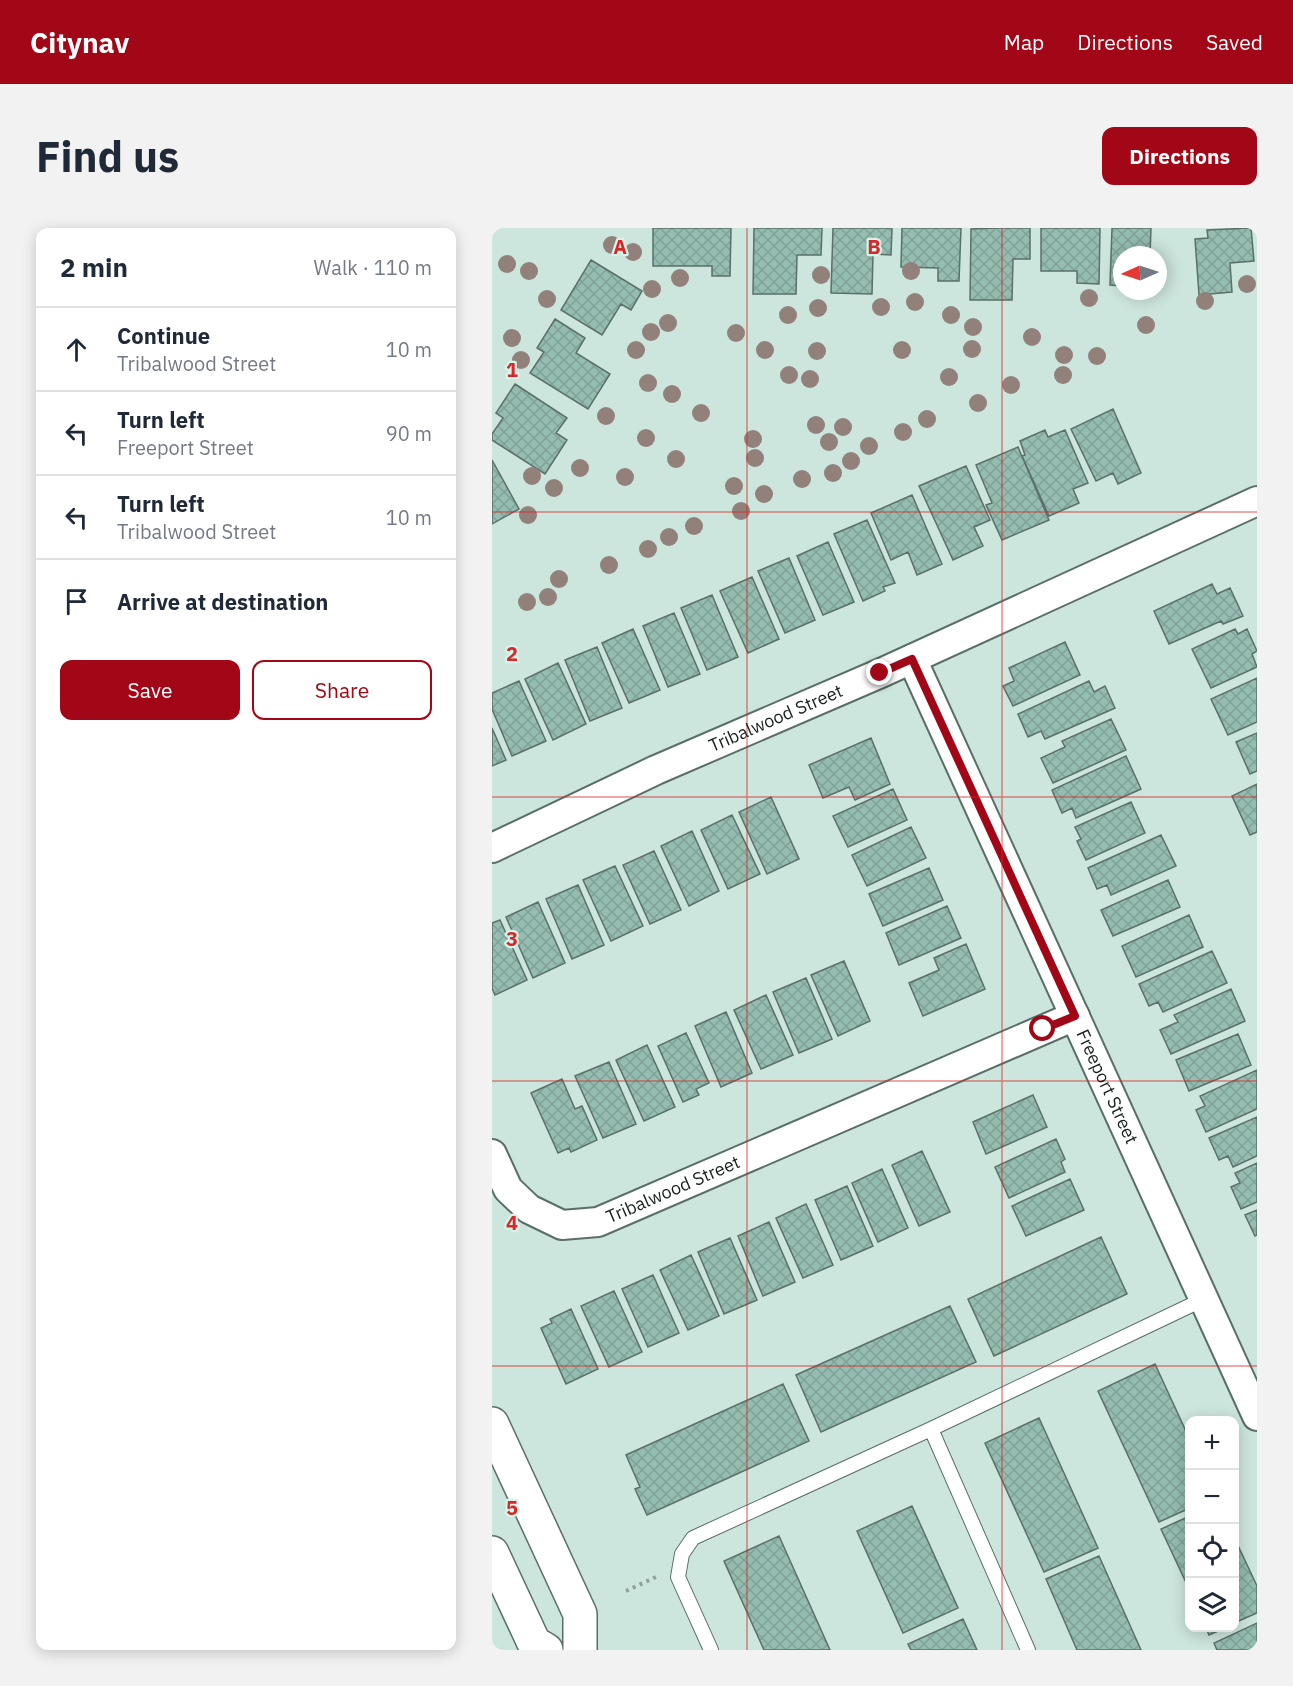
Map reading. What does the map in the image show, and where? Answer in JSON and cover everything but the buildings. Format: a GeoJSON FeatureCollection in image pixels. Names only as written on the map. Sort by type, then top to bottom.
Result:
{"type":"FeatureCollection","features":[{"type":"Feature","properties":{"kind":"main road"},"geometry":{"type":"LineString","coordinates":[[492,1424],[580,1614],[580,1650]]}},
{"type":"Feature","properties":{"kind":"main road"},"geometry":{"type":"LineString","coordinates":[[492,1553],[534,1643],[546,1650]]}},
{"type":"Feature","properties":{"kind":"street","name":"Tribalwood Street"},"geometry":{"type":"LineString","coordinates":[[492,849],[656,770],[912,659],[1257,501]]}},
{"type":"Feature","properties":{"kind":"street","name":"Freeport Street"},"geometry":{"type":"LineString","coordinates":[[912,659],[1257,1416]]}},
{"type":"Feature","properties":{"kind":"street","name":"Tribalwood Street"},"geometry":{"type":"LineString","coordinates":[[492,1154],[508,1189],[529,1209],[562,1225],[598,1222],[1075,1016]]}},
{"type":"Feature","properties":{"kind":"lane"},"geometry":{"type":"LineString","coordinates":[[711,1650],[678,1577],[682,1554],[693,1538],[931,1429],[1203,1299]]}},
{"type":"Feature","properties":{"kind":"lane"},"geometry":{"type":"LineString","coordinates":[[931,1429],[1028,1650]]}},
{"type":"Feature","properties":{"kind":"path"},"geometry":{"type":"LineString","coordinates":[[626,1591],[680,1566]]}},
{"type":"Feature","properties":{"kind":"route"},"geometry":{"type":"LineString","coordinates":[[880,673],[912,659],[1075,1016],[1043,1029]]}}]}
